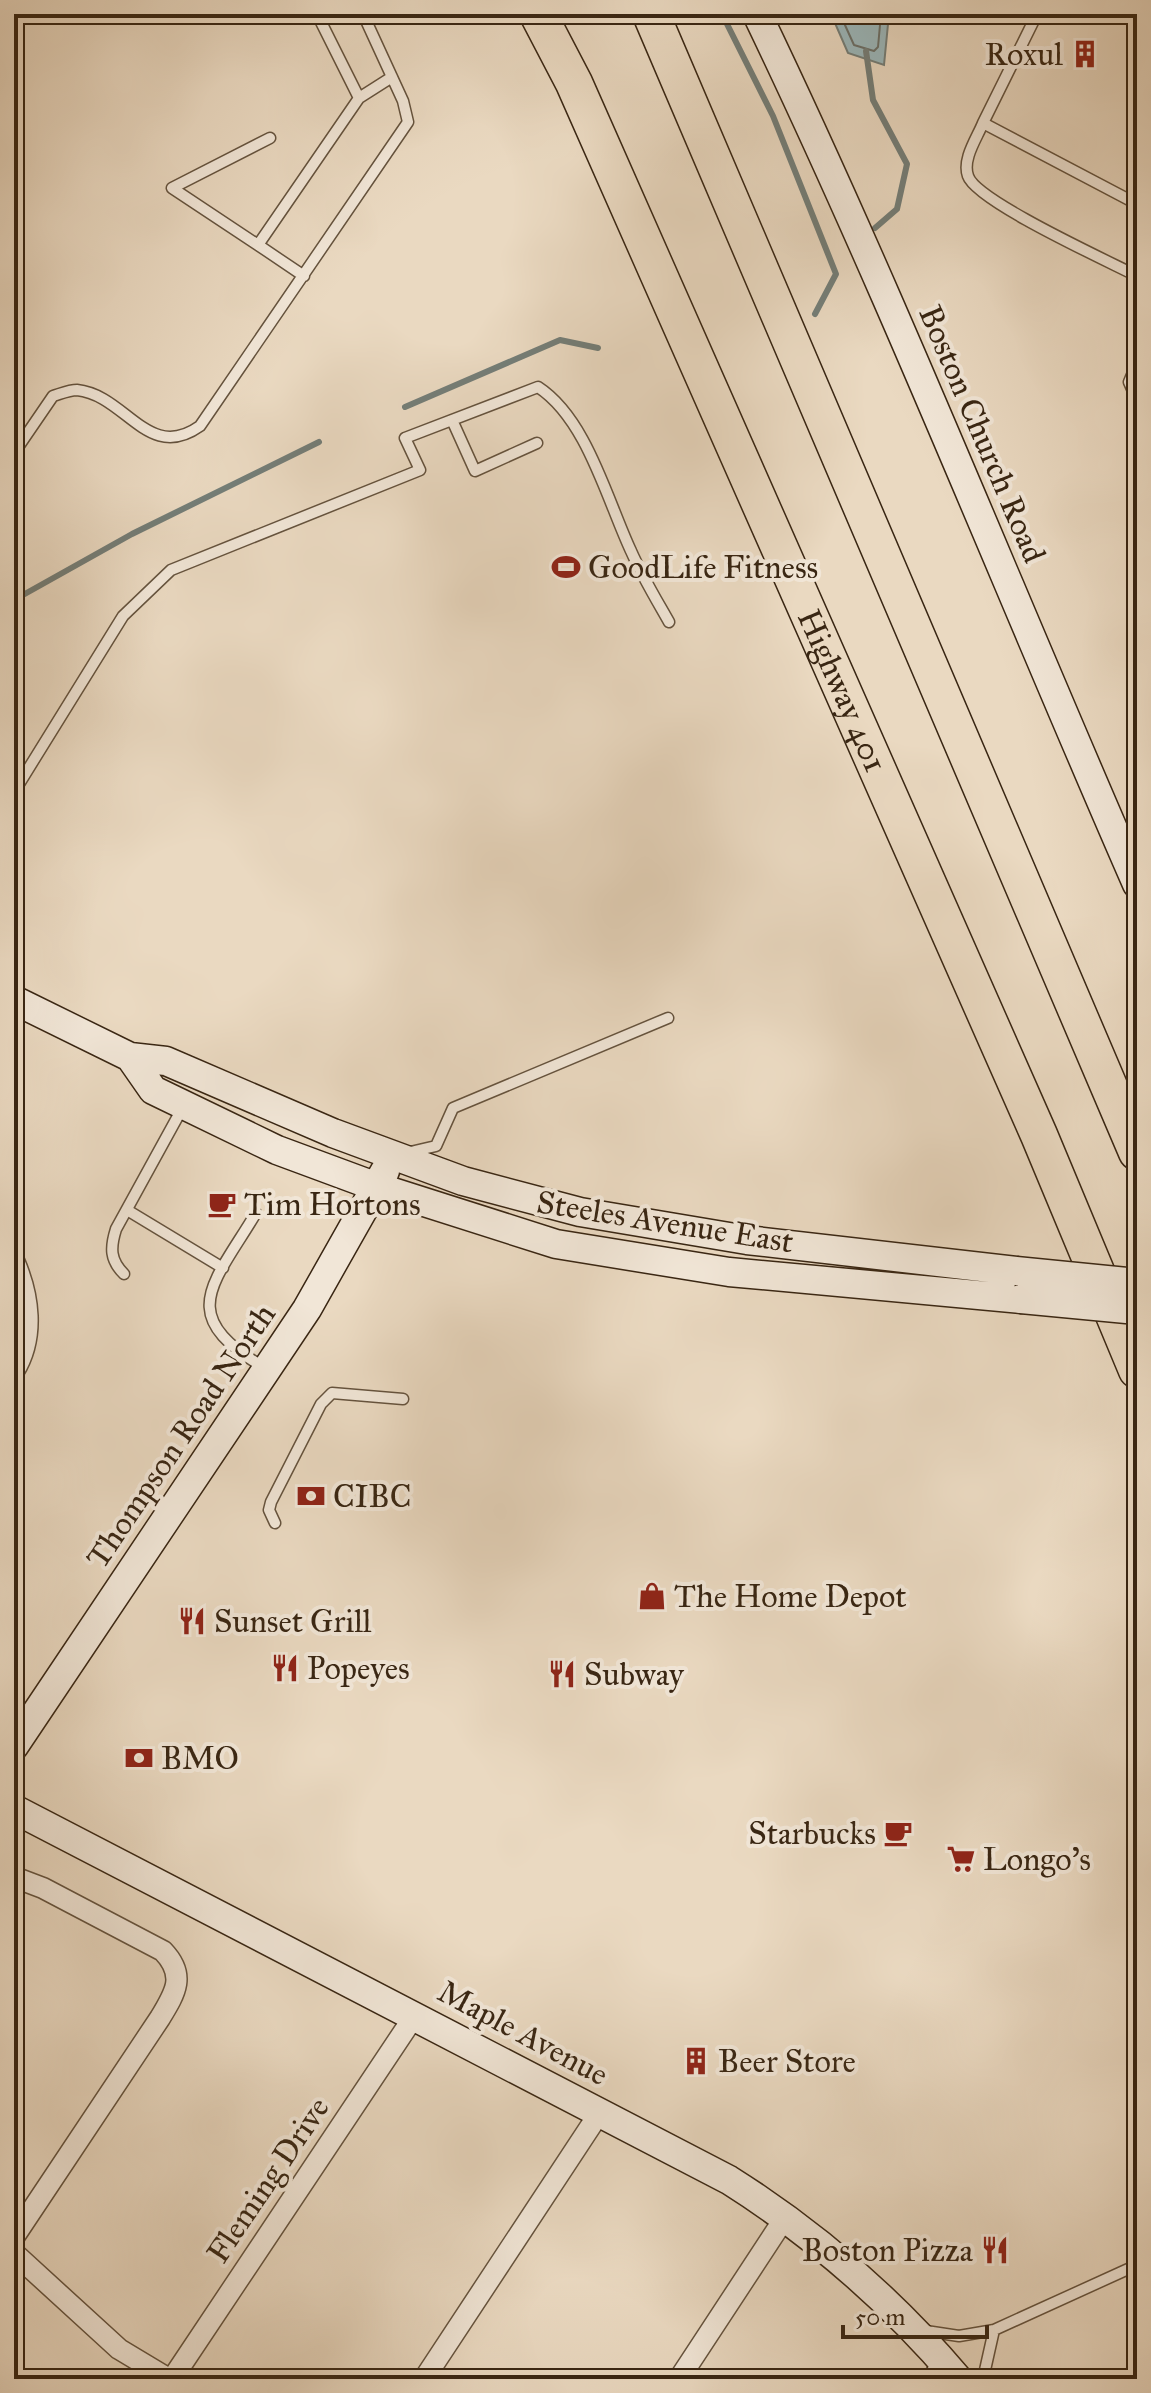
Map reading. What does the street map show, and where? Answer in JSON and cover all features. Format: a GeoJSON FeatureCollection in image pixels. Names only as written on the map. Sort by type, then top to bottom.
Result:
{"type":"FeatureCollection","features":[{"type":"Feature","properties":{"kind":"highway","name":"Highway 401"},"geometry":{"type":"LineString","coordinates":[[538,14],[574,83],[1039,1135],[1137,1370]]}},
{"type":"Feature","properties":{"kind":"highway"},"geometry":{"type":"LineString","coordinates":[[651,14],[1137,1152]]}},
{"type":"Feature","properties":{"kind":"main road","name":"Boston Church Road"},"geometry":{"type":"LineString","coordinates":[[757,14],[821,148],[909,349],[1137,884]]}},
{"type":"Feature","properties":{"kind":"main road","name":"Steeles Avenue East"},"geometry":{"type":"LineString","coordinates":[[14,1000],[130,1057],[166,1061],[392,1156],[463,1181],[580,1212],[747,1240],[1137,1283]]}},
{"type":"Feature","properties":{"kind":"main road","name":"Steeles Avenue East"},"geometry":{"type":"LineString","coordinates":[[130,1057],[153,1090],[277,1150],[377,1187],[556,1244],[729,1272],[1137,1310]]}},
{"type":"Feature","properties":{"kind":"main road","name":"Thompson Road North"},"geometry":{"type":"LineString","coordinates":[[14,1746],[307,1309],[392,1156]]}},
{"type":"Feature","properties":{"kind":"main road","name":"Maple Avenue"},"geometry":{"type":"LineString","coordinates":[[14,1809],[729,2180],[786,2216],[836,2256],[913,2328],[945,2374]]}},
{"type":"Feature","properties":{"kind":"street"},"geometry":{"type":"LineString","coordinates":[[14,1261],[24,1283],[29,1325],[14,1371]]}},
{"type":"Feature","properties":{"kind":"street"},"geometry":{"type":"LineString","coordinates":[[14,1877],[43,1888],[163,1951],[178,1974],[176,1992],[160,2018],[14,2237]]}},
{"type":"Feature","properties":{"kind":"street","name":"Fleming Drive"},"geometry":{"type":"LineString","coordinates":[[170,2379],[415,2015]]}},
{"type":"Feature","properties":{"kind":"street"},"geometry":{"type":"LineString","coordinates":[[424,2379],[600,2112]]}},
{"type":"Feature","properties":{"kind":"street"},"geometry":{"type":"LineString","coordinates":[[679,2379],[786,2216]]}},
{"type":"Feature","properties":{"kind":"street"},"geometry":{"type":"LineString","coordinates":[[14,2253],[119,2349],[170,2379]]}},
{"type":"Feature","properties":{"kind":"lane"},"geometry":{"type":"LineString","coordinates":[[317,14],[359,98]]}},
{"type":"Feature","properties":{"kind":"lane"},"geometry":{"type":"LineString","coordinates":[[14,453],[53,396],[75,390],[96,395],[159,437],[183,438],[200,426],[408,122],[392,77],[363,14]]}},
{"type":"Feature","properties":{"kind":"lane"},"geometry":{"type":"LineString","coordinates":[[1037,14],[983,123],[966,163],[968,176],[974,186],[1028,220],[1137,276]]}},
{"type":"Feature","properties":{"kind":"lane"},"geometry":{"type":"LineString","coordinates":[[258,245],[359,98],[392,77]]}},
{"type":"Feature","properties":{"kind":"lane"},"geometry":{"type":"LineString","coordinates":[[983,123],[1137,204]]}},
{"type":"Feature","properties":{"kind":"lane"},"geometry":{"type":"LineString","coordinates":[[270,138],[172,188],[304,276]]}},
{"type":"Feature","properties":{"kind":"lane"},"geometry":{"type":"LineString","coordinates":[[1137,363],[1129,382],[1137,400]]}},
{"type":"Feature","properties":{"kind":"lane"},"geometry":{"type":"LineString","coordinates":[[14,792],[123,616],[171,570],[420,470],[405,438],[538,387],[553,397],[575,425],[632,554],[669,622]]}},
{"type":"Feature","properties":{"kind":"lane"},"geometry":{"type":"LineString","coordinates":[[452,420],[475,471],[537,443]]}},
{"type":"Feature","properties":{"kind":"lane"},"geometry":{"type":"LineString","coordinates":[[392,1156],[436,1146],[453,1108],[668,1018]]}},
{"type":"Feature","properties":{"kind":"lane"},"geometry":{"type":"LineString","coordinates":[[124,1274],[114,1264],[111,1246],[184,1105]]}},
{"type":"Feature","properties":{"kind":"lane"},"geometry":{"type":"LineString","coordinates":[[127,1210],[223,1268]]}},
{"type":"Feature","properties":{"kind":"lane"},"geometry":{"type":"LineString","coordinates":[[256,1213],[208,1300],[210,1322],[239,1353],[267,1369]]}},
{"type":"Feature","properties":{"kind":"lane"},"geometry":{"type":"LineString","coordinates":[[275,1523],[269,1510],[271,1502],[321,1404],[332,1393],[403,1399]]}},
{"type":"Feature","properties":{"kind":"lane"},"geometry":{"type":"LineString","coordinates":[[913,2328],[959,2336],[994,2330],[1137,2265]]}},
{"type":"Feature","properties":{"kind":"lane"},"geometry":{"type":"LineString","coordinates":[[983,2379],[994,2330]]}},
{"type":"Feature","properties":{"kind":"water"},"geometry":{"type":"Polygon","coordinates":[[[831,14],[889,14],[884,65],[848,53],[831,14]]]}},
{"type":"Feature","properties":{"kind":"waterway"},"geometry":{"type":"LineString","coordinates":[[722,14],[773,116],[836,274],[815,314]]}},
{"type":"Feature","properties":{"kind":"waterway"},"geometry":{"type":"LineString","coordinates":[[866,51],[873,100],[907,164],[897,209],[875,228]]}},
{"type":"Feature","properties":{"kind":"waterway"},"geometry":{"type":"LineString","coordinates":[[405,407],[560,340],[598,348]]}},
{"type":"Feature","properties":{"kind":"waterway"},"geometry":{"type":"LineString","coordinates":[[14,600],[132,534],[319,442]]}},
{"type":"Feature","properties":{"kind":"place","name":"Roxul"},"geometry":{"type":"Point","coordinates":[1085,54]}},
{"type":"Feature","properties":{"kind":"place","name":"GoodLife Fitness"},"geometry":{"type":"Point","coordinates":[566,567]}},
{"type":"Feature","properties":{"kind":"place","name":"Tim Hortons"},"geometry":{"type":"Point","coordinates":[222,1204]}},
{"type":"Feature","properties":{"kind":"place","name":"CIBC"},"geometry":{"type":"Point","coordinates":[311,1496]}},
{"type":"Feature","properties":{"kind":"place","name":"The Home Depot"},"geometry":{"type":"Point","coordinates":[652,1596]}},
{"type":"Feature","properties":{"kind":"place","name":"Sunset Grill"},"geometry":{"type":"Point","coordinates":[192,1621]}},
{"type":"Feature","properties":{"kind":"place","name":"Popeyes"},"geometry":{"type":"Point","coordinates":[285,1668]}},
{"type":"Feature","properties":{"kind":"place","name":"Subway"},"geometry":{"type":"Point","coordinates":[562,1674]}},
{"type":"Feature","properties":{"kind":"place","name":"BMO"},"geometry":{"type":"Point","coordinates":[139,1758]}},
{"type":"Feature","properties":{"kind":"place","name":"Starbucks"},"geometry":{"type":"Point","coordinates":[898,1833]}},
{"type":"Feature","properties":{"kind":"place","name":"Longo's"},"geometry":{"type":"Point","coordinates":[961,1859]}},
{"type":"Feature","properties":{"kind":"place","name":"Beer Store"},"geometry":{"type":"Point","coordinates":[696,2061]}},
{"type":"Feature","properties":{"kind":"place","name":"Boston Pizza"},"geometry":{"type":"Point","coordinates":[995,2250]}}]}
